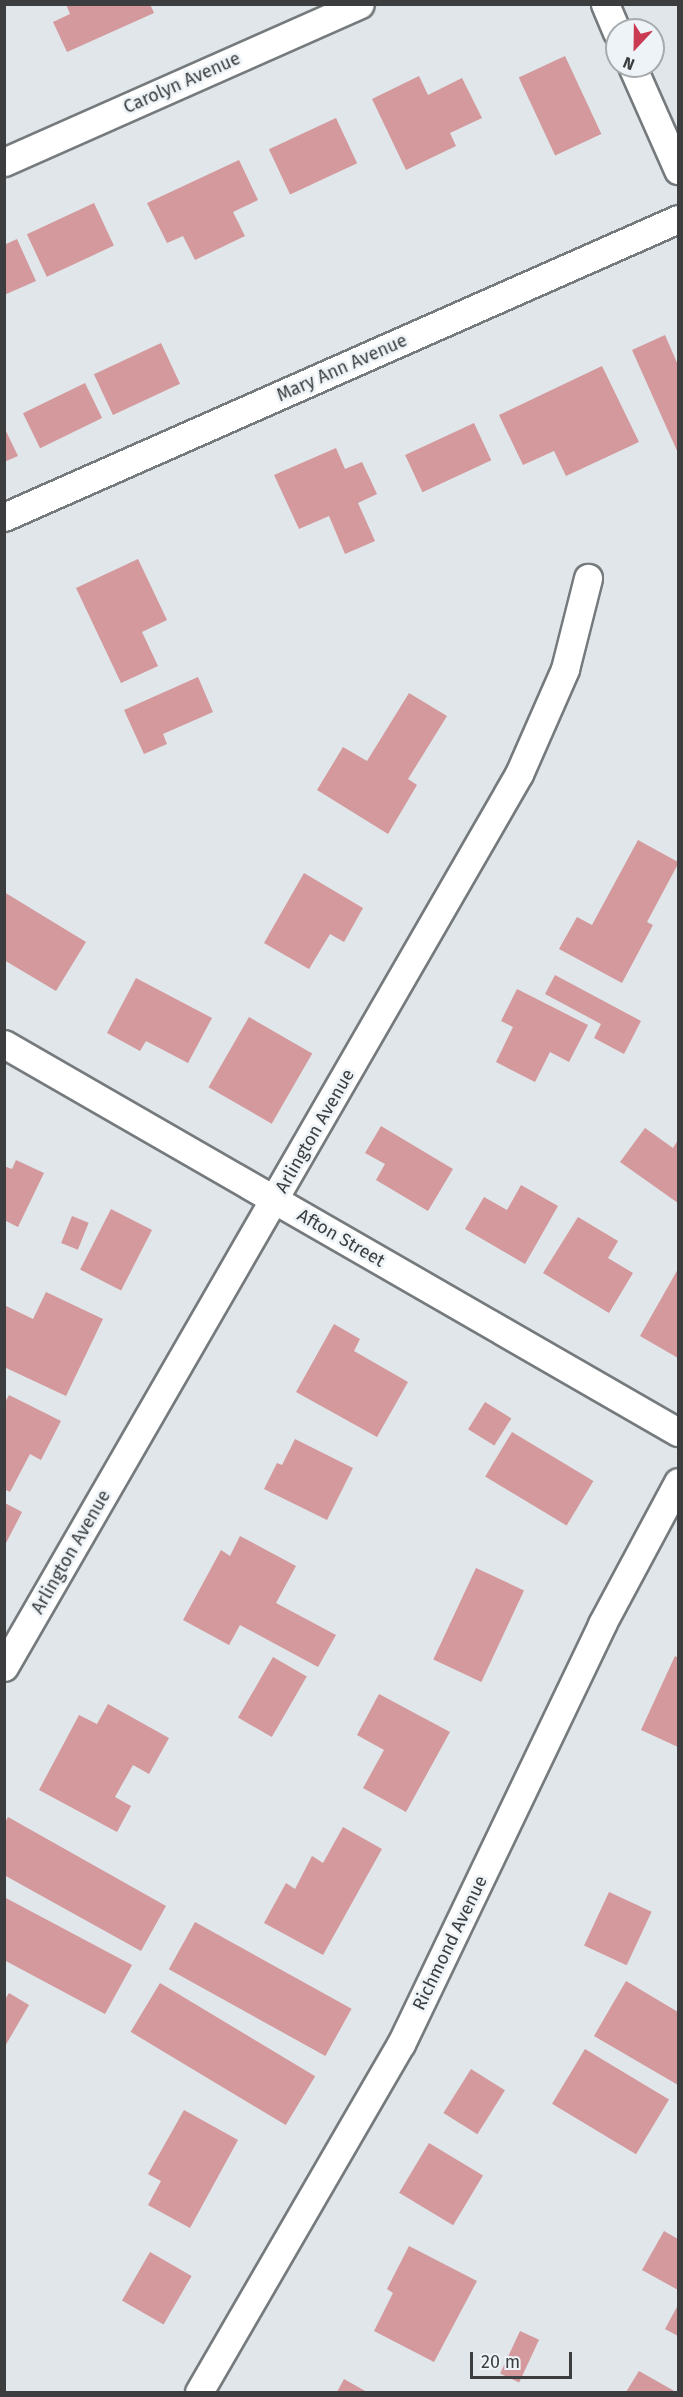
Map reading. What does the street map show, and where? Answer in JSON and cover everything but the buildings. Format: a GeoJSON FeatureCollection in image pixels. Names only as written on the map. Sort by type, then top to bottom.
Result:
{"type":"FeatureCollection","features":[{"type":"Feature","properties":{"kind":"street","name":"Carolyn Avenue"},"geometry":{"type":"LineString","coordinates":[[4,162],[360,4]]}},
{"type":"Feature","properties":{"kind":"street"},"geometry":{"type":"LineString","coordinates":[[605,4],[611,18]]}},
{"type":"Feature","properties":{"kind":"street"},"geometry":{"type":"LineString","coordinates":[[637,78],[678,170]]}},
{"type":"Feature","properties":{"kind":"street","name":"Mary Ann Avenue"},"geometry":{"type":"LineString","coordinates":[[4,517],[678,219]]}},
{"type":"Feature","properties":{"kind":"street","name":"Arlington Avenue"},"geometry":{"type":"LineString","coordinates":[[4,1667],[519,774],[565,669],[588,578]]}},
{"type":"Feature","properties":{"kind":"street","name":"Afton Street"},"geometry":{"type":"LineString","coordinates":[[4,1044],[678,1432]]}},
{"type":"Feature","properties":{"kind":"street","name":"Richmond Avenue"},"geometry":{"type":"LineString","coordinates":[[199,2392],[401,2044],[602,1624],[678,1482]]}}]}
